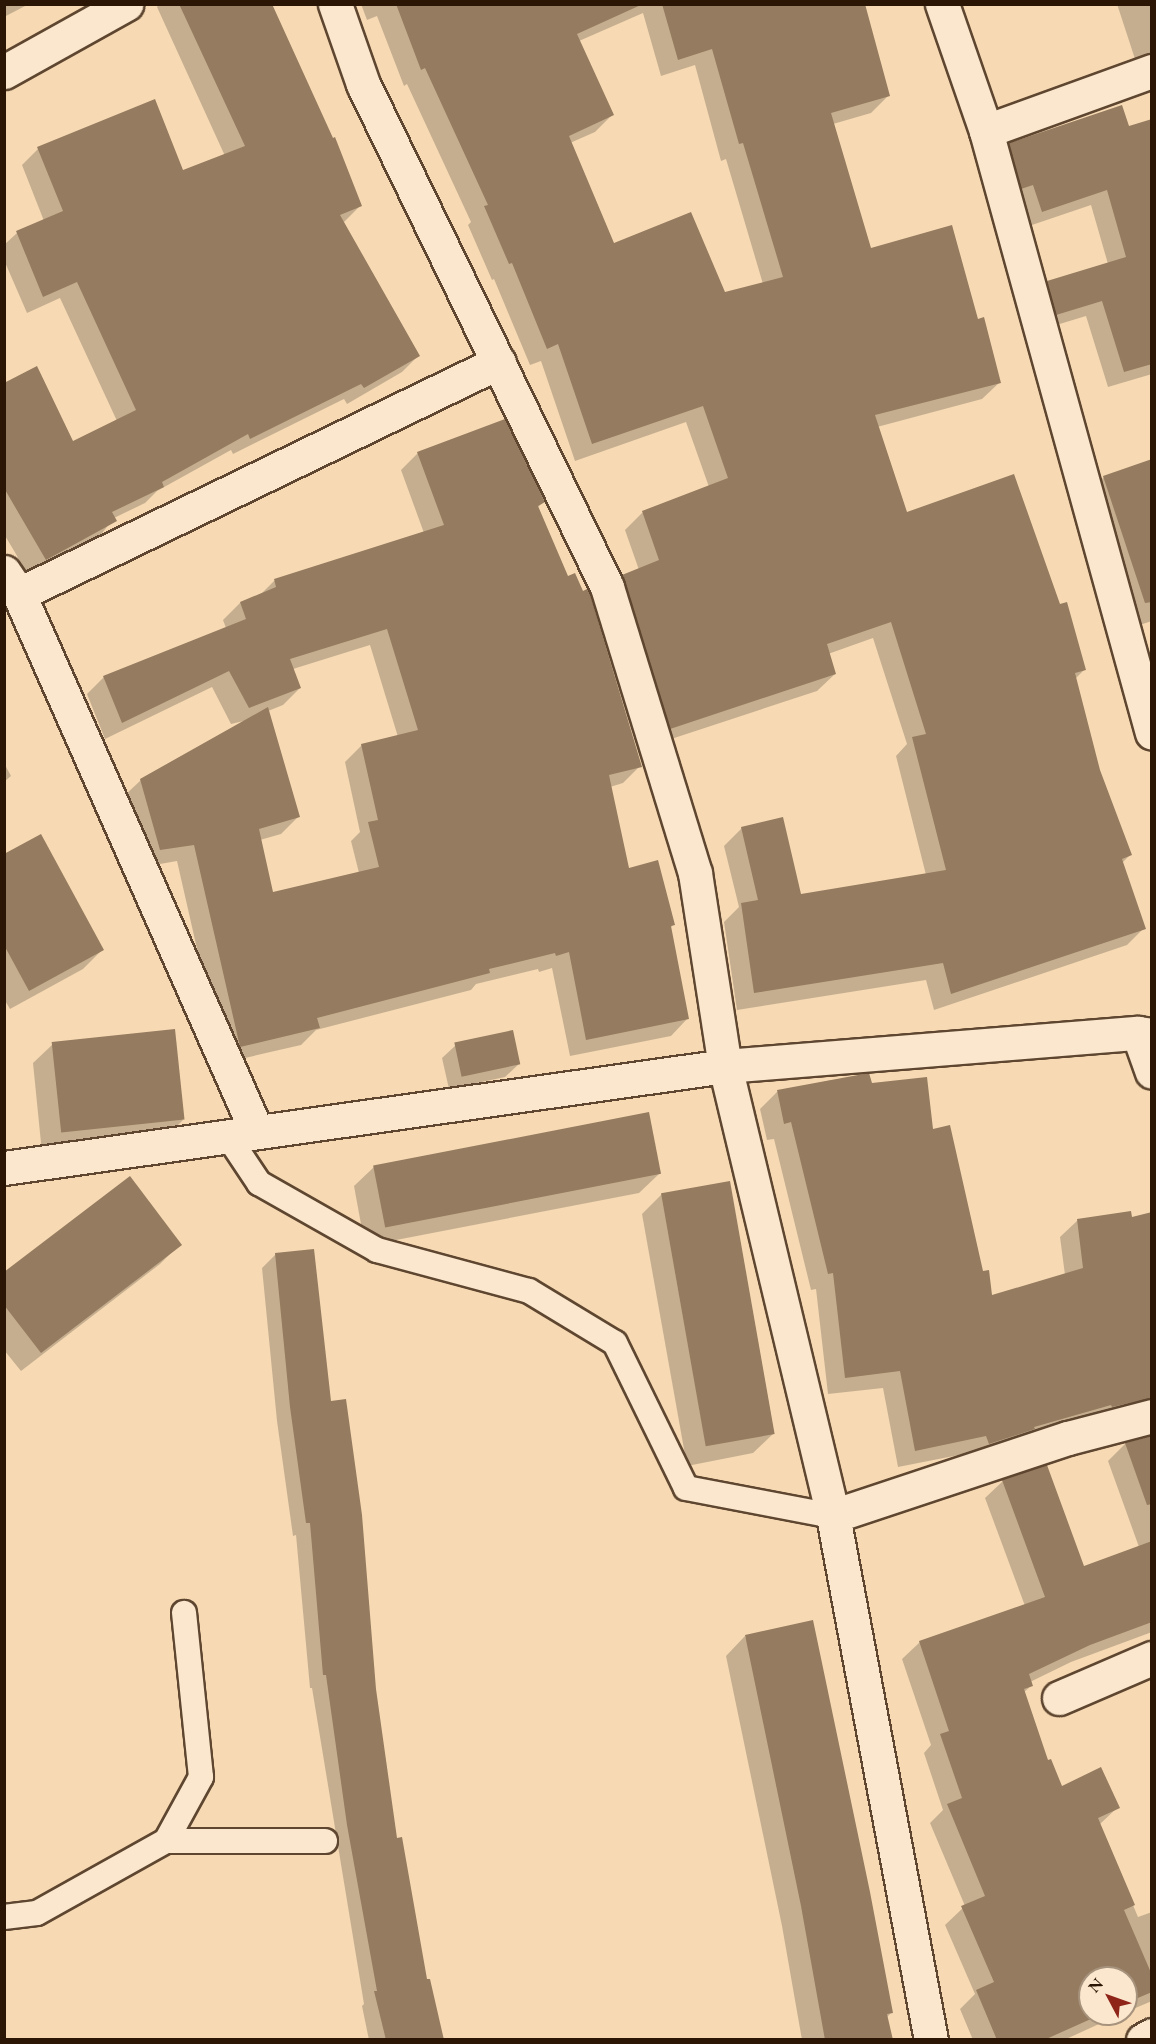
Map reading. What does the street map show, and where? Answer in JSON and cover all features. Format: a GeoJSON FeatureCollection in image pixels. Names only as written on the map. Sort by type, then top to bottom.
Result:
{"type":"FeatureCollection","features":[{"type":"Feature","properties":{"kind":"street"},"geometry":{"type":"LineString","coordinates":[[4,72],[89,14],[126,4]]}},
{"type":"Feature","properties":{"kind":"street"},"geometry":{"type":"LineString","coordinates":[[335,4],[363,84],[607,587],[694,873],[725,1066],[833,1516],[931,2040]]}},
{"type":"Feature","properties":{"kind":"street"},"geometry":{"type":"LineString","coordinates":[[942,4],[986,131],[1142,659],[1152,732]]}},
{"type":"Feature","properties":{"kind":"street"},"geometry":{"type":"LineString","coordinates":[[986,131],[1152,71]]}},
{"type":"Feature","properties":{"kind":"street"},"geometry":{"type":"LineString","coordinates":[[242,1132],[12,583],[498,362]]}},
{"type":"Feature","properties":{"kind":"street"},"geometry":{"type":"LineString","coordinates":[[4,1167],[725,1066],[1145,1034],[1152,1072]]}},
{"type":"Feature","properties":{"kind":"street"},"geometry":{"type":"LineString","coordinates":[[833,1516],[1068,1438],[1152,1416]]}},
{"type":"Feature","properties":{"kind":"street"},"geometry":{"type":"LineString","coordinates":[[1059,1698],[1152,1658]]}},
{"type":"Feature","properties":{"kind":"street"},"geometry":{"type":"LineString","coordinates":[[1143,2040],[1152,2035]]}},
{"type":"Feature","properties":{"kind":"lane"},"geometry":{"type":"LineString","coordinates":[[242,1132],[259,1183],[377,1250],[530,1291],[615,1343],[686,1488],[833,1516]]}},
{"type":"Feature","properties":{"kind":"lane"},"geometry":{"type":"LineString","coordinates":[[166,1841],[201,1777],[184,1613]]}},
{"type":"Feature","properties":{"kind":"lane"},"geometry":{"type":"LineString","coordinates":[[4,1917],[37,1913],[166,1841],[325,1841]]}},
{"type":"Feature","properties":{"kind":"building"},"geometry":{"type":"Polygon","coordinates":[[[179,4],[272,4],[333,138],[335,137],[362,206],[340,215],[420,356],[364,388],[361,384],[250,439],[248,434],[162,482],[164,487],[112,512],[117,521],[46,560],[4,488],[4,383],[37,366],[73,441],[136,410],[77,282],[43,297],[16,231],[63,211],[37,147],[155,99],[183,170],[245,146],[179,4]]]}},
{"type":"Feature","properties":{"kind":"building"},"geometry":{"type":"Polygon","coordinates":[[[396,4],[643,4],[577,34],[614,115],[569,136],[614,243],[691,212],[725,292],[783,277],[743,143],[739,144],[712,49],[678,60],[662,4],[865,4],[890,96],[831,113],[871,248],[952,225],[978,319],[984,317],[1001,383],[875,415],[907,512],[1014,474],[1060,604],[1067,602],[1086,670],[1075,673],[1100,770],[1132,855],[1122,859],[1146,929],[951,994],[943,963],[754,993],[741,903],[758,900],[741,827],[783,817],[801,894],[946,870],[912,737],[926,734],[891,622],[827,644],[836,674],[670,729],[622,575],[659,560],[642,511],[728,478],[703,406],[592,444],[558,344],[547,349],[512,263],[509,264],[484,206],[488,205],[425,68],[421,70],[396,4]]]}},
{"type":"Feature","properties":{"kind":"building"},"geometry":{"type":"Polygon","coordinates":[[[1122,105],[1129,126],[1152,119],[1152,364],[1124,372],[1102,301],[1056,315],[1047,281],[1126,257],[1107,190],[1042,212],[1033,185],[1021,189],[1009,143],[1122,105]]]}},
{"type":"Feature","properties":{"kind":"building"},"geometry":{"type":"Polygon","coordinates":[[[505,419],[545,502],[538,506],[568,576],[575,573],[583,591],[587,589],[590,594],[642,767],[609,775],[629,868],[658,860],[675,925],[671,926],[689,1019],[586,1040],[569,952],[556,956],[555,953],[489,969],[490,973],[317,1018],[320,1028],[240,1047],[194,845],[160,850],[140,779],[268,707],[300,817],[259,829],[273,892],[379,867],[368,822],[378,820],[361,744],[418,730],[387,629],[290,659],[301,688],[249,708],[229,671],[122,723],[103,676],[246,619],[240,602],[276,587],[274,579],[444,525],[417,452],[505,419]]]}},
{"type":"Feature","properties":{"kind":"building"},"geometry":{"type":"Polygon","coordinates":[[[1152,459],[1152,602],[1145,603],[1103,476],[1152,459]]]}},
{"type":"Feature","properties":{"kind":"building"},"geometry":{"type":"Polygon","coordinates":[[[41,834],[104,950],[29,991],[4,945],[4,854],[41,834]]]}},
{"type":"Feature","properties":{"kind":"building"},"geometry":{"type":"Polygon","coordinates":[[[175,1029],[185,1120],[61,1132],[52,1042],[175,1029]]]}},
{"type":"Feature","properties":{"kind":"building"},"geometry":{"type":"Polygon","coordinates":[[[513,1030],[520,1064],[462,1077],[454,1042],[513,1030]]]}},
{"type":"Feature","properties":{"kind":"building"},"geometry":{"type":"Polygon","coordinates":[[[869,1073],[872,1083],[927,1077],[933,1129],[950,1125],[983,1271],[989,1270],[992,1295],[1083,1268],[1077,1219],[1131,1211],[1132,1217],[1152,1212],[1152,1398],[1112,1407],[1111,1405],[1034,1427],[1035,1429],[989,1444],[986,1436],[915,1451],[900,1371],[845,1378],[833,1273],[828,1274],[791,1122],[784,1124],[777,1090],[869,1073]]]}},
{"type":"Feature","properties":{"kind":"building"},"geometry":{"type":"Polygon","coordinates":[[[649,1112],[661,1174],[385,1227],[373,1166],[649,1112]]]}},
{"type":"Feature","properties":{"kind":"building"},"geometry":{"type":"Polygon","coordinates":[[[130,1176],[182,1245],[41,1353],[4,1305],[4,1272],[130,1176]]]}},
{"type":"Feature","properties":{"kind":"building"},"geometry":{"type":"Polygon","coordinates":[[[730,1181],[775,1434],[706,1446],[661,1193],[730,1181]]]}},
{"type":"Feature","properties":{"kind":"building"},"geometry":{"type":"Polygon","coordinates":[[[314,1249],[331,1401],[346,1399],[362,1515],[376,1689],[397,1838],[402,1837],[427,1979],[430,1979],[444,2040],[386,2040],[374,1991],[377,1991],[347,1825],[326,1675],[323,1675],[310,1523],[306,1523],[290,1407],[275,1253],[314,1249]]]}},
{"type":"Feature","properties":{"kind":"building"},"geometry":{"type":"Polygon","coordinates":[[[1152,1436],[1152,1504],[1147,1505],[1125,1443],[1152,1436]]]}},
{"type":"Feature","properties":{"kind":"building"},"geometry":{"type":"Polygon","coordinates":[[[1047,1465],[1084,1566],[1152,1541],[1152,1622],[1090,1645],[1029,1674],[1033,1686],[1024,1689],[1048,1760],[1051,1759],[1062,1786],[1101,1767],[1120,1808],[1098,1818],[1135,1905],[1124,1910],[1152,1975],[1152,1992],[1138,1998],[1138,1966],[1078,1966],[1078,2025],[1044,2040],[997,2040],[976,1990],[994,1982],[961,1906],[985,1896],[947,1804],[962,1798],[940,1734],[949,1731],[919,1641],[1045,1597],[1002,1480],[1047,1465]]]}},
{"type":"Feature","properties":{"kind":"building"},"geometry":{"type":"Polygon","coordinates":[[[813,1620],[870,1892],[893,2013],[887,2014],[893,2040],[825,2040],[801,1906],[745,1635],[813,1620]]]}}]}
